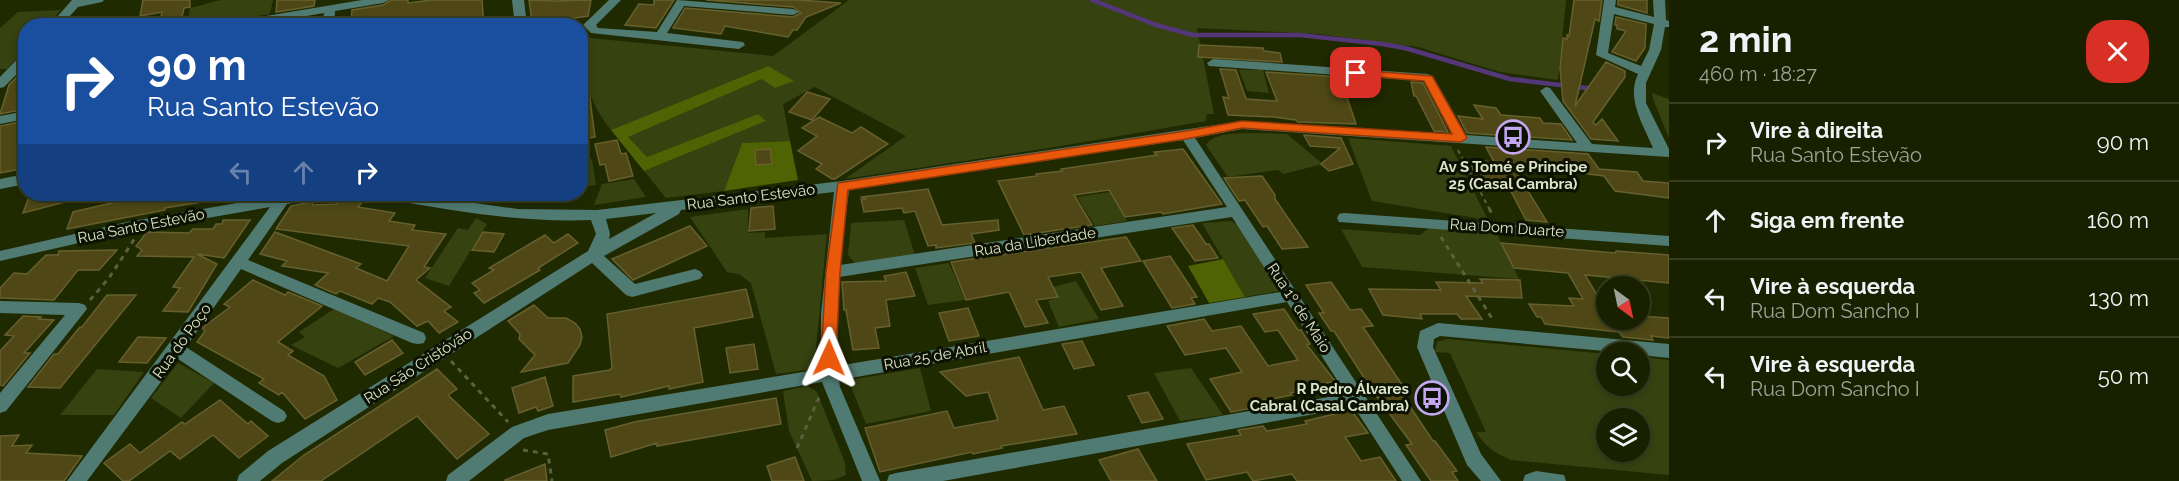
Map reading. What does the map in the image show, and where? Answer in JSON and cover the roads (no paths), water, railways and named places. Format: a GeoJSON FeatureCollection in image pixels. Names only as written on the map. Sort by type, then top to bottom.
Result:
{"type":"FeatureCollection","features":[{"type":"Feature","properties":{"kind":"street"},"geometry":{"type":"LineString","coordinates":[[61,18],[76,2],[98,0]]}},
{"type":"Feature","properties":{"kind":"street"},"geometry":{"type":"LineString","coordinates":[[269,18],[384,0]]}},
{"type":"Feature","properties":{"kind":"street"},"geometry":{"type":"LineString","coordinates":[[518,0],[520,18]]}},
{"type":"Feature","properties":{"kind":"street"},"geometry":{"type":"LineString","coordinates":[[588,22],[615,0]]}},
{"type":"Feature","properties":{"kind":"street"},"geometry":{"type":"LineString","coordinates":[[1659,0],[1664,23],[1655,50],[1640,82],[1640,103],[1665,153]]}},
{"type":"Feature","properties":{"kind":"street"},"geometry":{"type":"LineString","coordinates":[[660,36],[681,2],[793,12]]}},
{"type":"Feature","properties":{"kind":"street"},"geometry":{"type":"LineString","coordinates":[[1645,72],[1602,55],[1610,4],[1664,23]]}},
{"type":"Feature","properties":{"kind":"street"},"geometry":{"type":"LineString","coordinates":[[588,27],[595,31],[738,45]]}},
{"type":"Feature","properties":{"kind":"street"},"geometry":{"type":"LineString","coordinates":[[1212,63],[1428,78],[1456,138]]}},
{"type":"Feature","properties":{"kind":"street"},"geometry":{"type":"LineString","coordinates":[[0,84],[18,65]]}},
{"type":"Feature","properties":{"kind":"street"},"geometry":{"type":"LineString","coordinates":[[1546,91],[1587,147]]}},
{"type":"Feature","properties":{"kind":"street"},"geometry":{"type":"LineString","coordinates":[[0,120],[18,117]]}},
{"type":"Feature","properties":{"kind":"street","name":"Rua Santo Estevão"},"geometry":{"type":"LineString","coordinates":[[435,201],[531,215],[568,217],[597,215],[842,186],[1186,135],[1242,124],[1665,153]]}},
{"type":"Feature","properties":{"kind":"street","name":"Rua 1º de Maio"},"geometry":{"type":"LineString","coordinates":[[1186,135],[1412,481]]}},
{"type":"Feature","properties":{"kind":"street"},"geometry":{"type":"LineString","coordinates":[[0,184],[18,181]]}},
{"type":"Feature","properties":{"kind":"street"},"geometry":{"type":"LineString","coordinates":[[842,186],[828,342],[830,381],[871,481]]}},
{"type":"Feature","properties":{"kind":"street","name":"Rua Santo Estevão"},"geometry":{"type":"LineString","coordinates":[[0,256],[261,201]]}},
{"type":"Feature","properties":{"kind":"street","name":"Rua do Poço"},"geometry":{"type":"LineString","coordinates":[[76,481],[176,350],[282,201]]}},
{"type":"Feature","properties":{"kind":"street","name":"Rua São Cristóvão"},"geometry":{"type":"LineString","coordinates":[[246,481],[275,457],[442,351],[624,236],[682,205]]}},
{"type":"Feature","properties":{"kind":"street"},"geometry":{"type":"LineString","coordinates":[[624,236],[629,224],[626,212]]}},
{"type":"Feature","properties":{"kind":"street","name":"Rua da Liberdade"},"geometry":{"type":"LineString","coordinates":[[833,272],[1236,212]]}},
{"type":"Feature","properties":{"kind":"street"},"geometry":{"type":"LineString","coordinates":[[597,215],[603,234],[594,256],[632,291],[695,275]]}},
{"type":"Feature","properties":{"kind":"street","name":"Rua Dom Duarte"},"geometry":{"type":"LineString","coordinates":[[1344,218],[1669,241]]}},
{"type":"Feature","properties":{"kind":"street"},"geometry":{"type":"LineString","coordinates":[[239,262],[418,338]]}},
{"type":"Feature","properties":{"kind":"street","name":"Rua 25 de Abril"},"geometry":{"type":"LineString","coordinates":[[455,481],[518,432],[548,422],[830,381],[1290,296]]}},
{"type":"Feature","properties":{"kind":"street"},"geometry":{"type":"LineString","coordinates":[[0,308],[79,309],[0,406]]}},
{"type":"Feature","properties":{"kind":"street"},"geometry":{"type":"LineString","coordinates":[[1492,481],[1474,459],[1425,347],[1426,336],[1438,329],[1669,351]]}},
{"type":"Feature","properties":{"kind":"street"},"geometry":{"type":"LineString","coordinates":[[176,350],[278,416]]}},
{"type":"Feature","properties":{"kind":"street"},"geometry":{"type":"LineString","coordinates":[[896,481],[1358,399]]}},
{"type":"Feature","properties":{"kind":"street"},"geometry":{"type":"LineString","coordinates":[[1532,481],[1536,479],[1557,481]]}},
{"type":"Feature","properties":{"kind":"waterway"},"geometry":{"type":"LineString","coordinates":[[1092,0],[1156,25],[1193,35],[1300,35],[1382,44],[1405,48],[1510,79],[1595,89]]}},
{"type":"Feature","properties":{"kind":"place","name":"Av S Tomé e Principe 25 (Casal Cambra)"},"geometry":{"type":"Point","coordinates":[1513,137]}},
{"type":"Feature","properties":{"kind":"place","name":"R Pedro Álvares Cabral (Casal Cambra)"},"geometry":{"type":"Point","coordinates":[1432,398]}}]}
